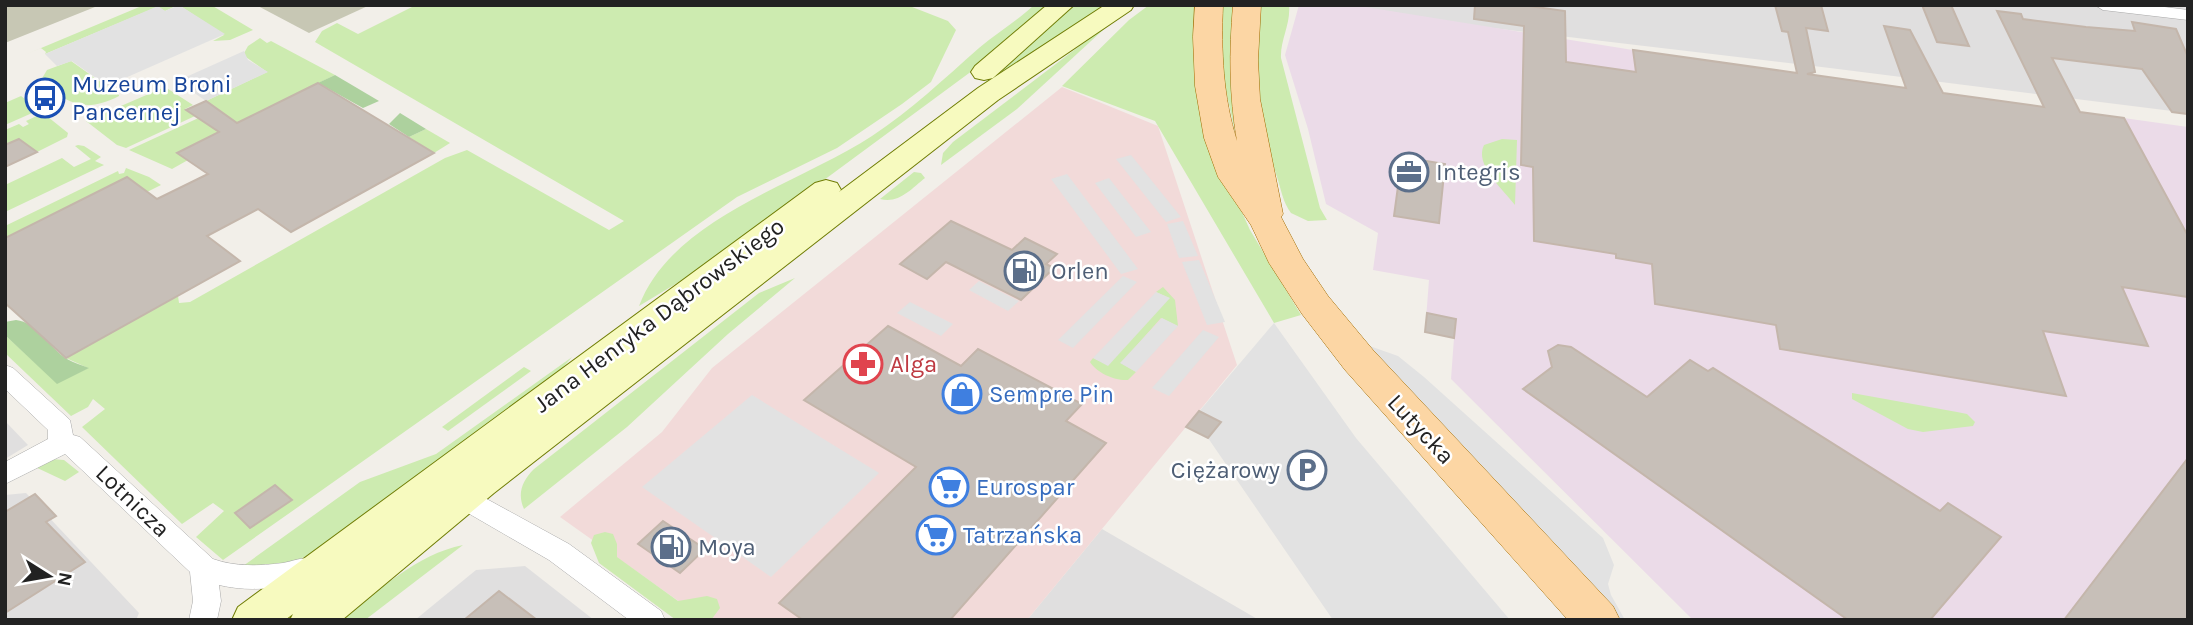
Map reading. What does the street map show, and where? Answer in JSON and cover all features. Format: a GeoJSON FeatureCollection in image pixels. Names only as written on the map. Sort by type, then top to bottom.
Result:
{"type":"FeatureCollection","features":[{"type":"Feature","properties":{"kind":"main road","name":"Jana Henryka Dąbrowskiego"},"geometry":{"type":"LineString","coordinates":[[311,620],[339,575],[1017,46],[1062,5]]}},
{"type":"Feature","properties":{"kind":"main road","name":"Jana Henryka Dąbrowskiego"},"geometry":{"type":"LineString","coordinates":[[253,620],[339,575],[463,497],[988,94],[1122,5]]}},
{"type":"Feature","properties":{"kind":"main road","name":"Lutycka"},"geometry":{"type":"LineString","coordinates":[[1209,5],[1208,59],[1217,129],[1234,177],[1267,222],[1287,263],[1333,330],[1382,387],[1597,620]]}},
{"type":"Feature","properties":{"kind":"main road","name":"Lutycka"},"geometry":{"type":"LineString","coordinates":[[1247,5],[1243,60],[1245,99],[1263,186],[1267,222]]}},
{"type":"Feature","properties":{"kind":"street"},"geometry":{"type":"LineString","coordinates":[[2104,5],[2188,15]]}},
{"type":"Feature","properties":{"kind":"street"},"geometry":{"type":"LineString","coordinates":[[5,374],[61,427],[60,443],[5,474]]}},
{"type":"Feature","properties":{"kind":"street","name":"Lotnicza"},"geometry":{"type":"LineString","coordinates":[[60,443],[71,444],[82,453],[203,567],[226,575],[260,577],[286,574],[339,575]]}},
{"type":"Feature","properties":{"kind":"street"},"geometry":{"type":"LineString","coordinates":[[463,497],[559,552],[651,620]]}},
{"type":"Feature","properties":{"kind":"street"},"geometry":{"type":"LineString","coordinates":[[203,567],[207,601],[203,620]]}},
{"type":"Feature","properties":{"kind":"street","name":"Jana Henryka Dąbrowskiego"},"geometry":{"type":"LineString","coordinates":[[323,620],[339,575]]}},
{"type":"Feature","properties":{"kind":"shaded area"},"geometry":{"type":"Polygon","coordinates":[[[5,5],[100,5],[5,43],[5,5]]]}},
{"type":"Feature","properties":{"kind":"shaded area"},"geometry":{"type":"Polygon","coordinates":[[[179,5],[225,34],[107,86],[72,61],[57,66],[45,54],[158,6],[165,11],[179,5]]]}},
{"type":"Feature","properties":{"kind":"shaded area"},"geometry":{"type":"Polygon","coordinates":[[[256,5],[370,5],[309,33],[256,5]]]}},
{"type":"Feature","properties":{"kind":"shaded area"},"geometry":{"type":"Polygon","coordinates":[[[1298,5],[2188,5],[2188,113],[1830,68],[1298,5]]]}},
{"type":"Feature","properties":{"kind":"shaded area"},"geometry":{"type":"Polygon","coordinates":[[[1299,5],[1353,5],[1633,50],[2188,127],[2188,620],[1693,620],[1451,379],[1454,338],[1425,332],[1429,280],[1373,270],[1378,233],[1326,204],[1308,129],[1285,55],[1299,5]]]}},
{"type":"Feature","properties":{"kind":"shaded area"},"geometry":{"type":"Polygon","coordinates":[[[244,51],[248,60],[268,72],[206,101],[177,81],[244,51]]]}},
{"type":"Feature","properties":{"kind":"shaded area"},"geometry":{"type":"Polygon","coordinates":[[[1062,87],[1158,126],[1237,365],[1027,620],[705,620],[560,517],[662,432],[712,368],[1062,87]]]}},
{"type":"Feature","properties":{"kind":"shaded area"},"geometry":{"type":"Polygon","coordinates":[[[1131,155],[1181,217],[1166,222],[1116,159],[1131,155]]]}},
{"type":"Feature","properties":{"kind":"shaded area"},"geometry":{"type":"Polygon","coordinates":[[[1067,174],[1138,269],[1121,274],[1051,179],[1067,174]]]}},
{"type":"Feature","properties":{"kind":"shaded area"},"geometry":{"type":"Polygon","coordinates":[[[1109,178],[1151,232],[1136,237],[1095,183],[1109,178]]]}},
{"type":"Feature","properties":{"kind":"shaded area"},"geometry":{"type":"Polygon","coordinates":[[[1183,221],[1198,256],[1179,258],[1167,224],[1183,221]]]}},
{"type":"Feature","properties":{"kind":"shaded area"},"geometry":{"type":"Polygon","coordinates":[[[1199,260],[1225,322],[1207,325],[1182,262],[1199,260]]]}},
{"type":"Feature","properties":{"kind":"shaded area"},"geometry":{"type":"Polygon","coordinates":[[[1123,276],[1137,282],[1073,348],[1058,340],[1123,276]]]}},
{"type":"Feature","properties":{"kind":"shaded area"},"geometry":{"type":"Polygon","coordinates":[[[979,281],[1019,301],[1008,311],[969,290],[979,281]]]}},
{"type":"Feature","properties":{"kind":"shaded area"},"geometry":{"type":"Polygon","coordinates":[[[1156,292],[1170,298],[1108,366],[1093,358],[1156,292]]]}},
{"type":"Feature","properties":{"kind":"shaded area"},"geometry":{"type":"Polygon","coordinates":[[[910,302],[953,324],[941,336],[897,313],[910,302]]]}},
{"type":"Feature","properties":{"kind":"shaded area"},"geometry":{"type":"Polygon","coordinates":[[[1162,318],[1178,326],[1136,372],[1120,363],[1162,318]]]}},
{"type":"Feature","properties":{"kind":"shaded area","name":"Ciężarowy"},"geometry":{"type":"Polygon","coordinates":[[[1274,323],[1356,438],[1510,620],[1333,620],[1208,438],[1186,427],[1274,323]]]}},
{"type":"Feature","properties":{"kind":"shaded area"},"geometry":{"type":"Polygon","coordinates":[[[1203,330],[1219,337],[1169,396],[1152,388],[1203,330]]]}},
{"type":"Feature","properties":{"kind":"shaded area"},"geometry":{"type":"Polygon","coordinates":[[[1361,343],[1398,356],[1603,538],[1614,565],[1608,584],[1625,620],[1617,620],[1361,343]]]}},
{"type":"Feature","properties":{"kind":"shaded area"},"geometry":{"type":"Polygon","coordinates":[[[752,395],[879,473],[771,577],[642,487],[752,395]]]}},
{"type":"Feature","properties":{"kind":"shaded area"},"geometry":{"type":"Polygon","coordinates":[[[5,421],[28,445],[5,459],[5,421]]]}},
{"type":"Feature","properties":{"kind":"shaded area"},"geometry":{"type":"Polygon","coordinates":[[[26,493],[139,613],[136,620],[5,620],[5,495],[26,493]]]}},
{"type":"Feature","properties":{"kind":"shaded area"},"geometry":{"type":"Polygon","coordinates":[[[1102,529],[1259,620],[1027,620],[1102,529]]]}},
{"type":"Feature","properties":{"kind":"shaded area"},"geometry":{"type":"Polygon","coordinates":[[[525,566],[594,620],[415,620],[476,570],[525,566]]]}},
{"type":"Feature","properties":{"kind":"green space"},"geometry":{"type":"Polygon","coordinates":[[[144,5],[178,5],[165,11],[157,7],[45,54],[41,48],[144,5]]]}},
{"type":"Feature","properties":{"kind":"green space"},"geometry":{"type":"Polygon","coordinates":[[[179,5],[211,5],[253,30],[230,40],[213,41],[224,35],[179,5]]]}},
{"type":"Feature","properties":{"kind":"green space"},"geometry":{"type":"Polygon","coordinates":[[[416,5],[907,5],[948,21],[956,30],[931,82],[902,104],[837,148],[737,197],[223,560],[196,537],[224,511],[213,503],[182,524],[82,427],[105,409],[93,399],[88,407],[71,416],[5,353],[5,335],[57,383],[88,368],[66,358],[178,296],[179,303],[190,302],[445,158],[467,150],[609,230],[624,221],[315,42],[322,31],[337,23],[358,34],[416,5]]]}},
{"type":"Feature","properties":{"kind":"green space"},"geometry":{"type":"Polygon","coordinates":[[[1034,5],[1049,5],[980,65],[717,259],[639,306],[656,275],[679,249],[708,226],[872,136],[914,105],[979,48],[1034,5]]]}},
{"type":"Feature","properties":{"kind":"green space"},"geometry":{"type":"Polygon","coordinates":[[[1074,5],[1108,5],[482,460],[1009,64],[1074,5]]]}},
{"type":"Feature","properties":{"kind":"green space"},"geometry":{"type":"Polygon","coordinates":[[[1149,5],[1196,5],[1194,48],[1216,155],[1250,230],[1301,315],[1274,323],[1155,121],[1062,86],[1129,20],[1149,5]]]}},
{"type":"Feature","properties":{"kind":"green space"},"geometry":{"type":"Polygon","coordinates":[[[1219,5],[1236,5],[1231,68],[1235,132],[1218,54],[1219,5]]]}},
{"type":"Feature","properties":{"kind":"green space"},"geometry":{"type":"Polygon","coordinates":[[[1258,5],[1289,5],[1281,58],[1320,208],[1327,220],[1308,221],[1291,213],[1282,196],[1262,113],[1257,49],[1258,5]]]}},
{"type":"Feature","properties":{"kind":"green space"},"geometry":{"type":"Polygon","coordinates":[[[1115,19],[1017,109],[941,165],[943,153],[953,142],[1115,19]]]}},
{"type":"Feature","properties":{"kind":"green space"},"geometry":{"type":"Polygon","coordinates":[[[260,38],[267,43],[271,41],[335,75],[178,152],[188,160],[172,169],[129,150],[205,115],[215,108],[206,101],[267,72],[243,55],[248,46],[260,38]]]}},
{"type":"Feature","properties":{"kind":"green space"},"geometry":{"type":"Polygon","coordinates":[[[71,61],[119,96],[97,104],[77,104],[68,101],[41,80],[47,70],[71,61]]]}},
{"type":"Feature","properties":{"kind":"green space"},"geometry":{"type":"Polygon","coordinates":[[[335,75],[379,101],[363,108],[318,83],[335,75]]]}},
{"type":"Feature","properties":{"kind":"green space"},"geometry":{"type":"Polygon","coordinates":[[[165,87],[193,105],[185,109],[195,116],[126,148],[117,145],[86,121],[165,87]]]}},
{"type":"Feature","properties":{"kind":"green space"},"geometry":{"type":"Polygon","coordinates":[[[21,96],[39,110],[5,125],[5,103],[21,96]]]}},
{"type":"Feature","properties":{"kind":"green space"},"geometry":{"type":"Polygon","coordinates":[[[43,113],[68,133],[67,137],[37,152],[19,139],[5,145],[5,130],[19,124],[23,127],[29,124],[26,121],[43,113]]]}},
{"type":"Feature","properties":{"kind":"green space"},"geometry":{"type":"Polygon","coordinates":[[[400,113],[426,129],[409,137],[389,124],[400,113]]]}},
{"type":"Feature","properties":{"kind":"green space"},"geometry":{"type":"Polygon","coordinates":[[[426,129],[450,143],[434,153],[409,137],[426,129]]]}},
{"type":"Feature","properties":{"kind":"green space"},"geometry":{"type":"Polygon","coordinates":[[[1502,139],[1517,140],[1515,205],[1491,176],[1483,161],[1484,145],[1502,139]]]}},
{"type":"Feature","properties":{"kind":"green space"},"geometry":{"type":"Polygon","coordinates":[[[75,146],[101,157],[95,161],[104,165],[5,212],[5,185],[62,158],[74,167],[91,159],[75,146]]]}},
{"type":"Feature","properties":{"kind":"green space"},"geometry":{"type":"Polygon","coordinates":[[[126,168],[161,185],[147,192],[127,177],[5,238],[5,226],[118,171],[119,174],[124,173],[126,168]]]}},
{"type":"Feature","properties":{"kind":"green space"},"geometry":{"type":"Polygon","coordinates":[[[914,172],[921,173],[925,178],[899,197],[880,199],[914,172]]]}},
{"type":"Feature","properties":{"kind":"green space"},"geometry":{"type":"Polygon","coordinates":[[[795,278],[728,334],[627,427],[524,509],[522,488],[534,469],[759,293],[795,278]]]}},
{"type":"Feature","properties":{"kind":"green space"},"geometry":{"type":"Polygon","coordinates":[[[1163,287],[1175,300],[1178,326],[1161,318],[1121,363],[1136,372],[1128,380],[1112,378],[1097,370],[1090,362],[1093,358],[1108,365],[1169,298],[1156,292],[1163,287]]]}},
{"type":"Feature","properties":{"kind":"green space"},"geometry":{"type":"Polygon","coordinates":[[[16,320],[37,331],[67,359],[89,368],[57,384],[5,335],[5,322],[16,320]]]}},
{"type":"Feature","properties":{"kind":"green space"},"geometry":{"type":"Polygon","coordinates":[[[572,357],[561,370],[317,552],[289,563],[243,566],[360,482],[436,454],[572,357]]]}},
{"type":"Feature","properties":{"kind":"green space"},"geometry":{"type":"Polygon","coordinates":[[[524,367],[531,371],[448,431],[442,427],[524,367]]]}},
{"type":"Feature","properties":{"kind":"green space"},"geometry":{"type":"Polygon","coordinates":[[[1852,393],[1967,414],[1975,422],[1973,426],[1923,432],[1908,429],[1852,399],[1852,393]]]}},
{"type":"Feature","properties":{"kind":"green space"},"geometry":{"type":"Polygon","coordinates":[[[51,459],[64,460],[79,472],[65,481],[33,466],[51,459]]]}},
{"type":"Feature","properties":{"kind":"green space"},"geometry":{"type":"Polygon","coordinates":[[[605,532],[613,534],[617,544],[617,557],[678,601],[707,596],[717,599],[720,608],[711,620],[676,620],[599,563],[591,543],[594,535],[605,532]]]}},
{"type":"Feature","properties":{"kind":"green space"},"geometry":{"type":"Polygon","coordinates":[[[463,545],[365,620],[340,620],[414,565],[463,545]]]}},
{"type":"Feature","properties":{"kind":"building"},"geometry":{"type":"Polygon","coordinates":[[[1475,5],[1523,5],[1565,11],[1566,62],[1636,72],[1633,50],[1797,73],[1788,32],[1782,31],[1775,5],[1821,5],[1828,31],[1806,28],[1815,72],[1807,74],[1906,88],[1884,26],[1910,30],[1943,93],[2044,107],[1997,11],[2021,14],[2023,19],[2086,27],[2135,31],[2132,22],[2176,29],[2188,57],[2188,114],[2172,112],[2142,69],[2052,58],[2080,112],[2124,118],[2188,236],[2188,297],[2122,287],[2148,346],[2043,331],[2066,396],[1780,349],[1776,325],[1655,304],[1652,264],[1616,258],[1616,254],[1534,241],[1533,167],[1521,165],[1524,26],[1474,19],[1475,5]]]}},
{"type":"Feature","properties":{"kind":"building"},"geometry":{"type":"Polygon","coordinates":[[[1922,5],[1951,5],[1969,46],[1937,42],[1922,5]]]}},
{"type":"Feature","properties":{"kind":"building"},"geometry":{"type":"Polygon","coordinates":[[[318,83],[434,153],[291,232],[258,209],[207,236],[240,261],[66,358],[5,303],[5,238],[127,177],[157,199],[208,174],[177,153],[219,132],[186,110],[206,101],[237,123],[318,83]]]}},
{"type":"Feature","properties":{"kind":"building"},"geometry":{"type":"Polygon","coordinates":[[[19,139],[37,152],[5,167],[5,145],[19,139]]]}},
{"type":"Feature","properties":{"kind":"building"},"geometry":{"type":"Polygon","coordinates":[[[1402,157],[1445,164],[1439,223],[1394,216],[1402,157]]]}},
{"type":"Feature","properties":{"kind":"building"},"geometry":{"type":"Polygon","coordinates":[[[951,221],[1012,250],[1025,238],[1057,254],[1046,264],[1054,268],[1021,300],[946,262],[927,279],[900,264],[951,221]]]}},
{"type":"Feature","properties":{"kind":"building"},"geometry":{"type":"Polygon","coordinates":[[[1427,313],[1456,319],[1454,338],[1425,332],[1427,313]]]}},
{"type":"Feature","properties":{"kind":"building","name":"Tatrzańska"},"geometry":{"type":"Polygon","coordinates":[[[888,326],[961,366],[978,349],[1082,404],[1066,421],[1106,443],[950,620],[803,620],[779,603],[916,467],[804,400],[888,326]]]}},
{"type":"Feature","properties":{"kind":"building"},"geometry":{"type":"Polygon","coordinates":[[[1558,345],[1571,347],[1647,397],[1690,360],[1708,371],[1713,368],[1940,511],[1948,503],[2001,537],[1930,620],[1848,620],[1523,389],[1552,367],[1548,351],[1558,345]]]}},
{"type":"Feature","properties":{"kind":"building"},"geometry":{"type":"Polygon","coordinates":[[[1199,411],[1221,422],[1208,438],[1186,427],[1199,411]]]}},
{"type":"Feature","properties":{"kind":"building"},"geometry":{"type":"Polygon","coordinates":[[[2188,458],[2188,620],[2064,620],[2188,458]]]}},
{"type":"Feature","properties":{"kind":"building"},"geometry":{"type":"Polygon","coordinates":[[[275,485],[292,500],[250,528],[235,513],[275,485]]]}},
{"type":"Feature","properties":{"kind":"building"},"geometry":{"type":"Polygon","coordinates":[[[35,494],[56,516],[46,522],[85,562],[5,613],[5,512],[35,494]]]}},
{"type":"Feature","properties":{"kind":"building","name":"Moya"},"geometry":{"type":"Polygon","coordinates":[[[663,521],[705,549],[680,573],[638,544],[663,521]]]}},
{"type":"Feature","properties":{"kind":"building"},"geometry":{"type":"Polygon","coordinates":[[[499,591],[537,620],[464,620],[499,591]]]}},
{"type":"Feature","properties":{"kind":"place","name":"Muzeum Broni Pancernej"},"geometry":{"type":"Point","coordinates":[45,98]}},
{"type":"Feature","properties":{"kind":"place","name":"Integris"},"geometry":{"type":"Point","coordinates":[1409,172]}},
{"type":"Feature","properties":{"kind":"place","name":"Orlen"},"geometry":{"type":"Point","coordinates":[1024,271]}},
{"type":"Feature","properties":{"kind":"place","name":"Alga"},"geometry":{"type":"Point","coordinates":[863,364]}},
{"type":"Feature","properties":{"kind":"place","name":"Sempre Pin"},"geometry":{"type":"Point","coordinates":[962,394]}},
{"type":"Feature","properties":{"kind":"place","name":"Ciężarowy"},"geometry":{"type":"Point","coordinates":[1307,470]}},
{"type":"Feature","properties":{"kind":"place","name":"Eurospar"},"geometry":{"type":"Point","coordinates":[949,487]}},
{"type":"Feature","properties":{"kind":"place","name":"Tatrzańska"},"geometry":{"type":"Point","coordinates":[936,535]}},
{"type":"Feature","properties":{"kind":"place","name":"Moya"},"geometry":{"type":"Point","coordinates":[671,547]}}]}
